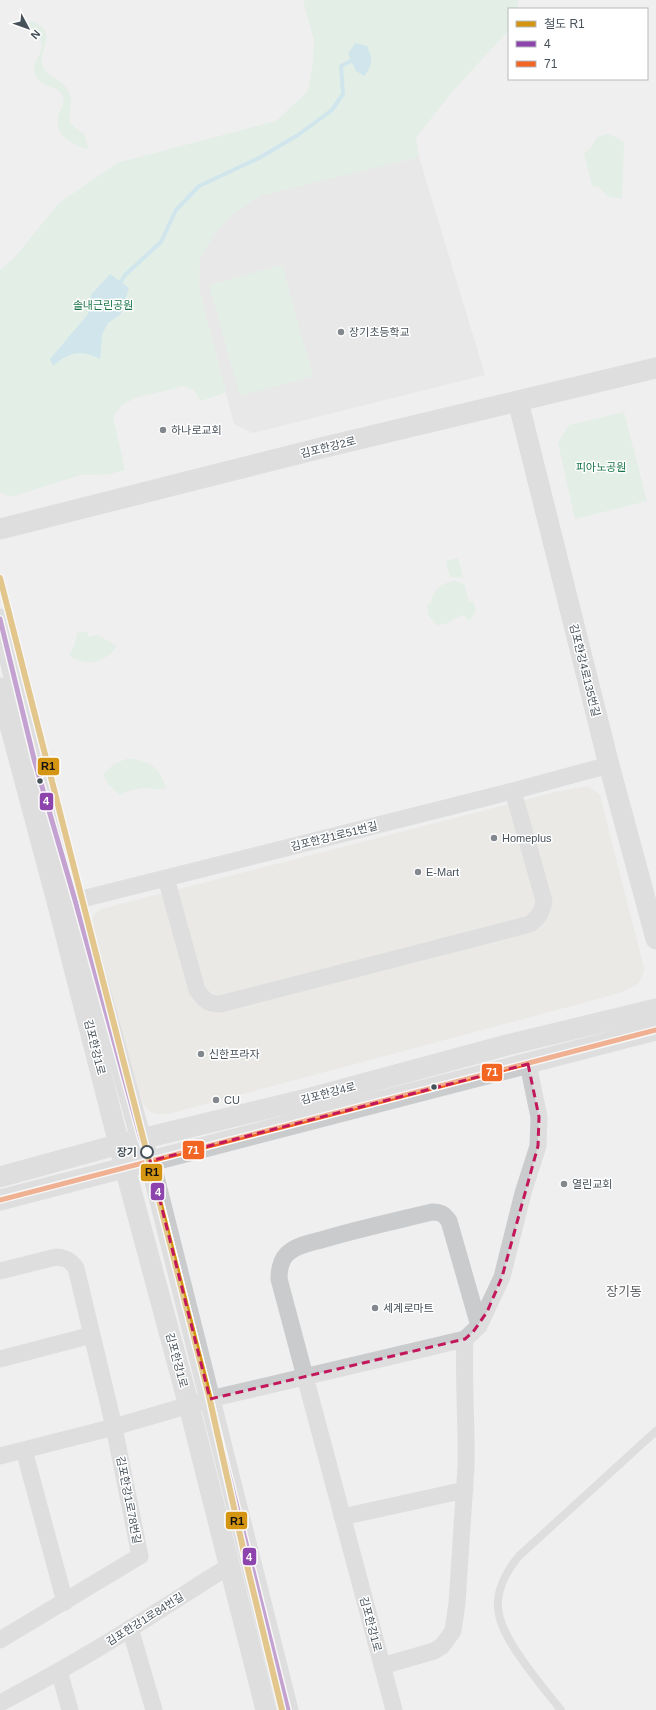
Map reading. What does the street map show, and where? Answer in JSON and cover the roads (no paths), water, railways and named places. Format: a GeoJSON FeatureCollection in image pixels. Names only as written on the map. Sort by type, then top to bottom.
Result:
{"type":"FeatureCollection","features":[{"type":"Feature","properties":{"kind":"street","name":"김포한강2로"},"geometry":{"type":"LineString","coordinates":[[0,529],[321,448],[656,368]]}},
{"type":"Feature","properties":{"kind":"street","name":"김포한강4로135번길"},"geometry":{"type":"LineString","coordinates":[[518,401],[609,765],[656,939]]}},
{"type":"Feature","properties":{"kind":"street","name":"김포한강1로"},"geometry":{"type":"LineString","coordinates":[[0,619],[67,902],[125,1168],[189,1406],[266,1710]]}},
{"type":"Feature","properties":{"kind":"street","name":"김포한강1로"},"geometry":{"type":"LineString","coordinates":[[0,688],[141,1139],[150,1161],[288,1710]]}},
{"type":"Feature","properties":{"kind":"street","name":"김포한강1로51번길"},"geometry":{"type":"LineString","coordinates":[[67,902],[513,791],[609,765]]}},
{"type":"Feature","properties":{"kind":"street"},"geometry":{"type":"LineString","coordinates":[[166,878],[197,990],[203,999],[212,1004],[220,1004],[530,924],[538,918],[543,910],[544,901],[513,791]]}},
{"type":"Feature","properties":{"kind":"street","name":"김포한강4로"},"geometry":{"type":"LineString","coordinates":[[0,1177],[120,1144],[311,1098],[507,1045],[656,1009]]}},
{"type":"Feature","properties":{"kind":"street","name":"김포한강4로"},"geometry":{"type":"LineString","coordinates":[[0,1200],[656,1030]]}},
{"type":"Feature","properties":{"kind":"street"},"geometry":{"type":"LineString","coordinates":[[0,1456],[114,1427],[210,1399],[464,1339],[480,1326],[502,1277],[523,1193],[538,1146],[539,1117],[528,1064]]}},
{"type":"Feature","properties":{"kind":"street","name":"김포한강1로"},"geometry":{"type":"LineString","coordinates":[[394,1710],[304,1377],[279,1279],[280,1266],[283,1258],[295,1248],[351,1231],[432,1212],[440,1212],[445,1215],[452,1228],[480,1326]]}},
{"type":"Feature","properties":{"kind":"street","name":"김포한강1로78번길"},"geometry":{"type":"LineString","coordinates":[[0,1271],[56,1257],[71,1261],[76,1268],[114,1427],[140,1556],[0,1640]]}},
{"type":"Feature","properties":{"kind":"street"},"geometry":{"type":"LineString","coordinates":[[0,1359],[92,1335]]}},
{"type":"Feature","properties":{"kind":"street"},"geometry":{"type":"LineString","coordinates":[[382,1666],[434,1651],[445,1643],[453,1631],[458,1603],[467,1446],[463,1364],[464,1339]]}},
{"type":"Feature","properties":{"kind":"street"},"geometry":{"type":"LineString","coordinates":[[24,1450],[65,1602]]}},
{"type":"Feature","properties":{"kind":"street"},"geometry":{"type":"LineString","coordinates":[[342,1517],[465,1490]]}},
{"type":"Feature","properties":{"kind":"street","name":"김포한강1로84번길"},"geometry":{"type":"LineString","coordinates":[[0,1703],[59,1672],[164,1608],[203,1581],[230,1566]]}},
{"type":"Feature","properties":{"kind":"street"},"geometry":{"type":"LineString","coordinates":[[130,1628],[154,1710]]}},
{"type":"Feature","properties":{"kind":"street"},"geometry":{"type":"LineString","coordinates":[[59,1672],[70,1710]]}},
{"type":"Feature","properties":{"kind":"lane"},"geometry":{"type":"LineString","coordinates":[[561,1710],[505,1634],[498,1613],[498,1594],[509,1568],[519,1556],[656,1431]]}},
{"type":"Feature","properties":{"kind":"water"},"geometry":{"type":"Polygon","coordinates":[[[355,43],[367,46],[371,58],[369,68],[364,76],[356,71],[348,54],[355,43]]]}},
{"type":"Feature","properties":{"kind":"water"},"geometry":{"type":"Polygon","coordinates":[[[110,274],[129,288],[121,314],[108,323],[102,335],[100,359],[81,353],[70,355],[53,366],[50,359],[88,314],[91,295],[110,274]]]}},
{"type":"Feature","properties":{"kind":"waterway"},"geometry":{"type":"LineString","coordinates":[[118,286],[125,275],[161,242],[176,210],[199,186],[259,158],[298,135],[332,110],[343,94],[341,66],[355,59]]}},
{"type":"Feature","properties":{"kind":"rail line","name":"R1"},"geometry":{"type":"LineString","coordinates":[[0,578],[209,1396],[245,1557],[282,1710]]}},
{"type":"Feature","properties":{"kind":"place","name":"장기초등학교"},"geometry":{"type":"Point","coordinates":[341,332]}},
{"type":"Feature","properties":{"kind":"place","name":"하나로교회"},"geometry":{"type":"Point","coordinates":[163,430]}},
{"type":"Feature","properties":{"kind":"place","name":"Homeplus"},"geometry":{"type":"Point","coordinates":[494,838]}},
{"type":"Feature","properties":{"kind":"place","name":"E-Mart"},"geometry":{"type":"Point","coordinates":[418,872]}},
{"type":"Feature","properties":{"kind":"place","name":"신한프라자"},"geometry":{"type":"Point","coordinates":[201,1054]}},
{"type":"Feature","properties":{"kind":"place","name":"CU"},"geometry":{"type":"Point","coordinates":[216,1100]}},
{"type":"Feature","properties":{"kind":"place","name":"장기"},"geometry":{"type":"Point","coordinates":[147,1152]}},
{"type":"Feature","properties":{"kind":"place","name":"열린교회"},"geometry":{"type":"Point","coordinates":[564,1184]}},
{"type":"Feature","properties":{"kind":"place","name":"세계로마트"},"geometry":{"type":"Point","coordinates":[375,1308]}},
{"type":"Feature","properties":{"kind":"district","name":"장기동"},"geometry":{"type":"Point","coordinates":[624,1291]}},
{"type":"Feature","properties":{"kind":"park label","name":"솔내근린공원"},"geometry":{"type":"Point","coordinates":[103,305]}},
{"type":"Feature","properties":{"kind":"park label","name":"피아노공원"},"geometry":{"type":"Point","coordinates":[601,467]}}]}
